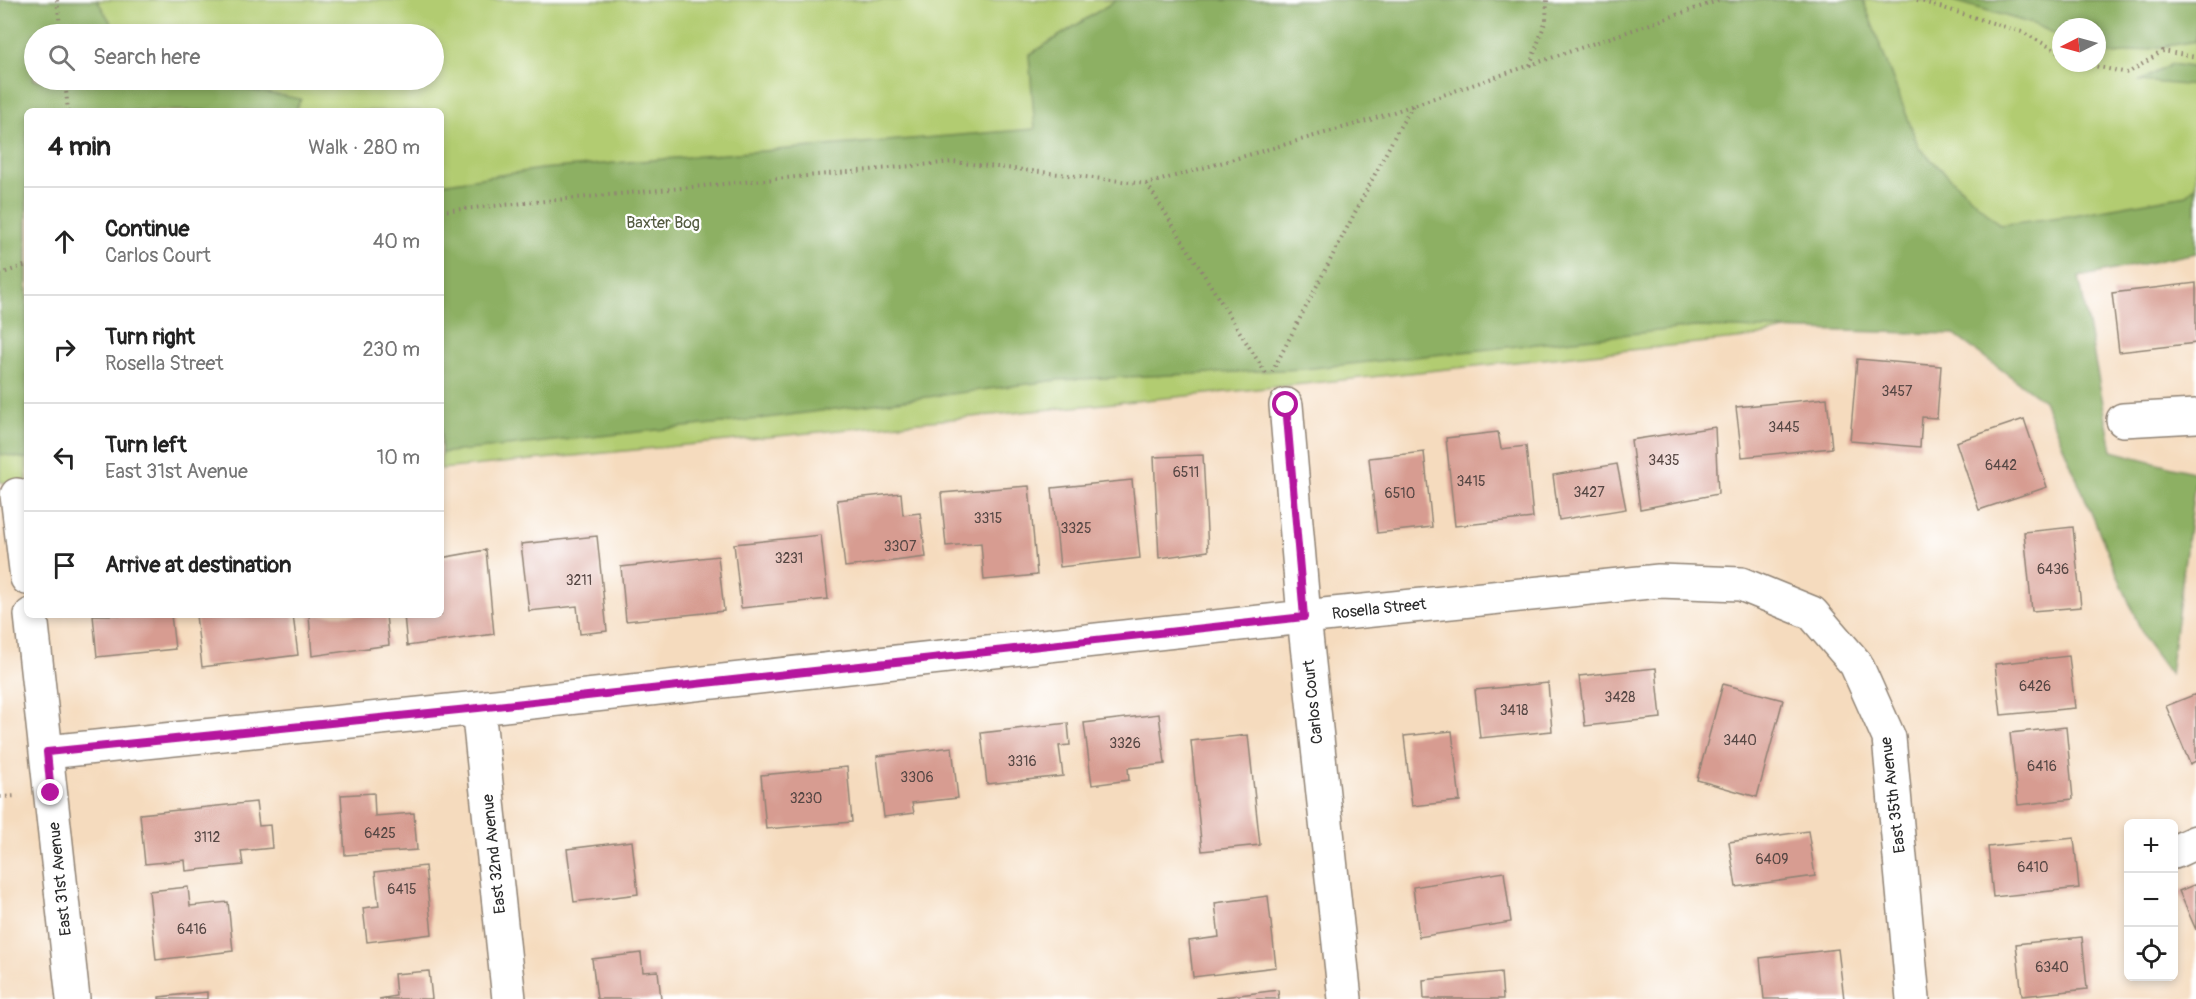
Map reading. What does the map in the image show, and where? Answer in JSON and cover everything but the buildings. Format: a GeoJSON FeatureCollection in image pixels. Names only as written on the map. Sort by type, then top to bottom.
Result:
{"type":"FeatureCollection","features":[{"type":"Feature","properties":{"kind":"street","name":"Carlos Court"},"geometry":{"type":"LineString","coordinates":[[1286,405],[1304,617],[1345,999]]}},
{"type":"Feature","properties":{"kind":"street"},"geometry":{"type":"LineString","coordinates":[[2123,420],[2196,416]]}},
{"type":"Feature","properties":{"kind":"street"},"geometry":{"type":"LineString","coordinates":[[18,495],[24,550]]}},
{"type":"Feature","properties":{"kind":"street","name":"Rosella Street"},"geometry":{"type":"LineString","coordinates":[[47,752],[1659,581],[1741,584],[1812,613]]}},
{"type":"Feature","properties":{"kind":"street","name":"East 35th Avenue"},"geometry":{"type":"LineString","coordinates":[[1812,613],[1856,664],[1889,738],[1913,999]]}},
{"type":"Feature","properties":{"kind":"street","name":"East 31st Avenue"},"geometry":{"type":"LineString","coordinates":[[31,618],[73,999]]}},
{"type":"Feature","properties":{"kind":"street","name":"East 32nd Avenue"},"geometry":{"type":"LineString","coordinates":[[478,708],[509,999]]}},
{"type":"Feature","properties":{"kind":"street"},"geometry":{"type":"LineString","coordinates":[[2178,850],[2196,842]]}},
{"type":"Feature","properties":{"kind":"path"},"geometry":{"type":"LineString","coordinates":[[57,0],[60,24]]}},
{"type":"Feature","properties":{"kind":"path"},"geometry":{"type":"LineString","coordinates":[[1530,66],[1546,20],[1547,0]]}},
{"type":"Feature","properties":{"kind":"path"},"geometry":{"type":"LineString","coordinates":[[444,211],[953,162],[1147,184],[1413,106],[1720,0]]}},
{"type":"Feature","properties":{"kind":"path"},"geometry":{"type":"LineString","coordinates":[[1917,0],[2022,32],[2052,48]]}},
{"type":"Feature","properties":{"kind":"path"},"geometry":{"type":"LineString","coordinates":[[2106,69],[2128,73],[2163,51],[2196,57]]}},
{"type":"Feature","properties":{"kind":"path"},"geometry":{"type":"LineString","coordinates":[[66,90],[68,108]]}},
{"type":"Feature","properties":{"kind":"path"},"geometry":{"type":"LineString","coordinates":[[1147,184],[1269,378],[1399,128],[1413,106]]}},
{"type":"Feature","properties":{"kind":"path"},"geometry":{"type":"LineString","coordinates":[[0,274],[24,266]]}},
{"type":"Feature","properties":{"kind":"green space","name":"Baxter Bog"},"geometry":{"type":"Polygon","coordinates":[[[0,0],[2196,0],[2196,230],[2001,280],[1755,337],[1237,391],[444,469],[444,108],[24,108],[24,485],[0,482],[0,0]]]}},
{"type":"Feature","properties":{"kind":"green space"},"geometry":{"type":"Polygon","coordinates":[[[0,0],[97,0],[112,24],[24,24],[24,90],[249,90],[301,99],[296,108],[24,108],[24,458],[0,454],[0,0]]]}},
{"type":"Feature","properties":{"kind":"green space","name":"Baxter Bog"},"geometry":{"type":"Polygon","coordinates":[[[1116,0],[1863,0],[1919,148],[2000,225],[2068,216],[2186,195],[2196,186],[2196,253],[2079,277],[2112,451],[2196,473],[2170,674],[2145,640],[2044,401],[1953,334],[1695,327],[1304,369],[1058,380],[759,419],[444,453],[444,184],[541,169],[1035,129],[1029,55],[1116,0]]]}},
{"type":"Feature","properties":{"kind":"green space"},"geometry":{"type":"Polygon","coordinates":[[[1951,0],[2196,0],[2196,41],[2126,53],[2106,54],[2106,18],[2052,18],[2052,33],[2036,25],[1951,0]]]}},
{"type":"Feature","properties":{"kind":"green space"},"geometry":{"type":"Polygon","coordinates":[[[2172,64],[2196,68],[2196,86],[2140,81],[2172,64]]]}},
{"type":"Feature","properties":{"kind":"route"},"geometry":{"type":"LineString","coordinates":[[51,793],[47,752],[478,708],[1304,617],[1286,405]]}}]}
